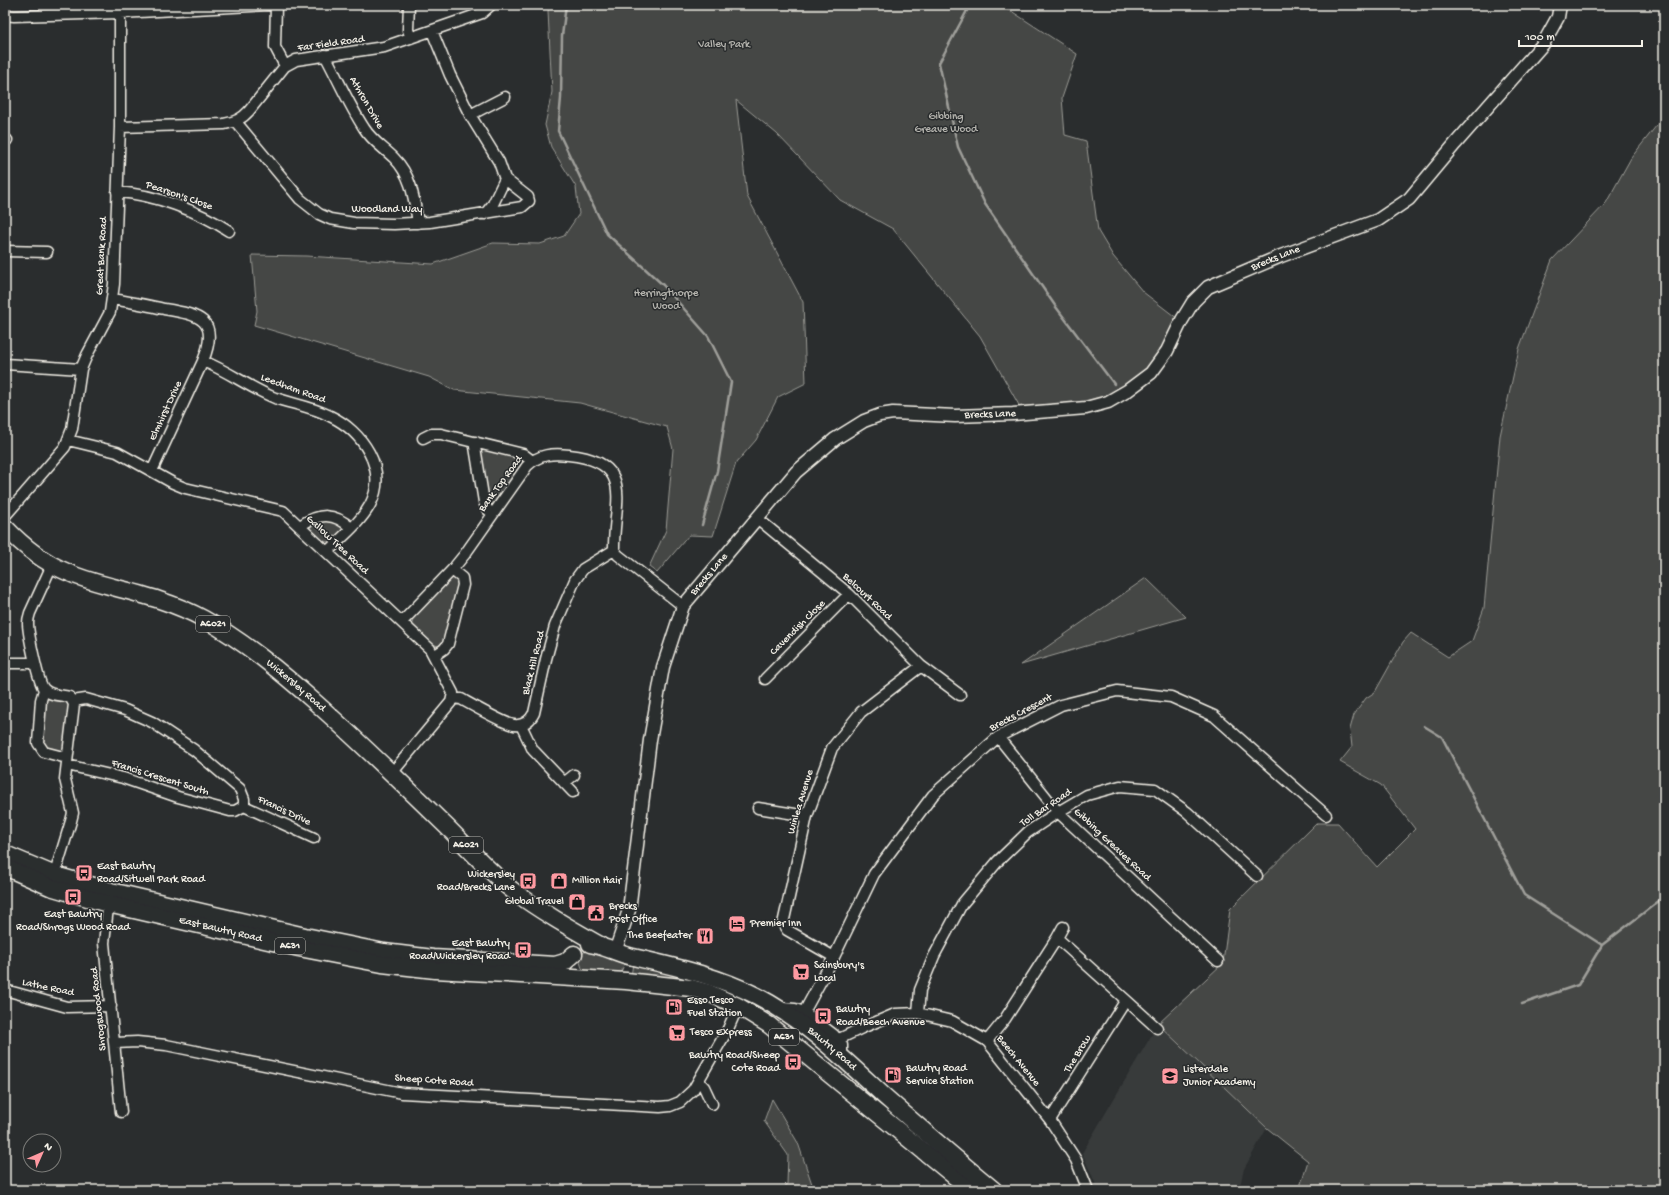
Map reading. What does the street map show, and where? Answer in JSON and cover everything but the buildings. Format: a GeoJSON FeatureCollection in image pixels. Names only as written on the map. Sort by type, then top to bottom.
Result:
{"type":"FeatureCollection","features":[{"type":"Feature","properties":{"kind":"main road","name":"Wickersley Road"},"geometry":{"type":"LineString","coordinates":[[5,527],[19,542],[52,565],[83,579],[154,598],[178,607],[228,633],[286,677],[392,772],[502,880],[544,913],[567,936],[574,953],[573,967],[576,973],[584,980]]}},
{"type":"Feature","properties":{"kind":"main road","name":"East Bawtry Road"},"geometry":{"type":"LineString","coordinates":[[5,854],[52,881]]}},
{"type":"Feature","properties":{"kind":"main road","name":"East Bawtry Road"},"geometry":{"type":"LineString","coordinates":[[5,867],[109,898],[299,948],[382,964],[435,970],[584,980]]}},
{"type":"Feature","properties":{"kind":"main road","name":"East Bawtry Road"},"geometry":{"type":"LineString","coordinates":[[109,898],[384,952],[433,958],[555,965],[565,962],[574,953]]}},
{"type":"Feature","properties":{"kind":"main road","name":"Wickersley Road"},"geometry":{"type":"LineString","coordinates":[[544,913],[600,945]]}},
{"type":"Feature","properties":{"kind":"main road","name":"Bawtry Road"},"geometry":{"type":"LineString","coordinates":[[574,953],[584,945],[600,945],[622,954],[680,967],[711,977],[756,996],[779,1008],[821,1039],[926,1133],[994,1190]]}},
{"type":"Feature","properties":{"kind":"main road"},"geometry":{"type":"LineString","coordinates":[[622,954],[626,981]]}},
{"type":"Feature","properties":{"kind":"main road","name":"Bawtry Road"},"geometry":{"type":"LineString","coordinates":[[584,980],[626,981],[690,988],[709,993],[738,1006],[769,1025],[971,1190]]}},
{"type":"Feature","properties":{"kind":"main road"},"geometry":{"type":"LineString","coordinates":[[834,1078],[841,1077],[846,1072],[847,1066],[844,1059]]}},
{"type":"Feature","properties":{"kind":"street"},"geometry":{"type":"LineString","coordinates":[[5,15],[120,13],[269,5]]}},
{"type":"Feature","properties":{"kind":"street"},"geometry":{"type":"LineString","coordinates":[[276,5],[275,47],[285,66]]}},
{"type":"Feature","properties":{"kind":"street"},"geometry":{"type":"LineString","coordinates":[[409,5],[408,30],[411,38]]}},
{"type":"Feature","properties":{"kind":"street","name":"Far Field Road"},"geometry":{"type":"LineString","coordinates":[[236,122],[249,111],[285,66],[296,60],[369,50],[411,38],[482,13],[490,5]]}},
{"type":"Feature","properties":{"kind":"street","name":"Brecks Lane"},"geometry":{"type":"LineString","coordinates":[[622,954],[629,910],[650,740],[663,667],[683,606],[796,472],[814,455],[849,429],[864,420],[880,415],[900,413],[955,416],[1013,414],[1086,408],[1108,402],[1127,391],[1151,374],[1167,351],[1182,320],[1193,302],[1208,286],[1281,256],[1378,220],[1409,199],[1543,44],[1558,17],[1560,5]]}},
{"type":"Feature","properties":{"kind":"street","name":"Great Bank Road"},"geometry":{"type":"LineString","coordinates":[[5,516],[60,455],[68,440],[72,429],[81,369],[106,321],[113,298],[120,127],[120,13]]}},
{"type":"Feature","properties":{"kind":"street"},"geometry":{"type":"LineString","coordinates":[[432,31],[450,75],[470,115],[499,162],[505,179],[493,204],[485,214]]}},
{"type":"Feature","properties":{"kind":"street","name":"Athron Drive"},"geometry":{"type":"LineString","coordinates":[[325,55],[364,128],[374,141],[394,157],[402,167],[412,188],[418,223]]}},
{"type":"Feature","properties":{"kind":"street"},"geometry":{"type":"LineString","coordinates":[[470,115],[505,97]]}},
{"type":"Feature","properties":{"kind":"street"},"geometry":{"type":"LineString","coordinates":[[120,127],[224,124],[236,122]]}},
{"type":"Feature","properties":{"kind":"street","name":"Woodland Way"},"geometry":{"type":"LineString","coordinates":[[236,122],[300,198],[319,214],[330,219],[354,223],[418,223],[485,214],[522,207],[529,201],[526,194],[505,179]]}},
{"type":"Feature","properties":{"kind":"street","name":"Pearson's Close"},"geometry":{"type":"LineString","coordinates":[[117,192],[137,194],[185,209],[215,221],[229,231]]}},
{"type":"Feature","properties":{"kind":"street"},"geometry":{"type":"LineString","coordinates":[[5,251],[47,252]]}},
{"type":"Feature","properties":{"kind":"street"},"geometry":{"type":"LineString","coordinates":[[113,298],[193,314],[199,318],[207,328],[209,335],[208,348],[202,361]]}},
{"type":"Feature","properties":{"kind":"street","name":"Elmhirst Drive"},"geometry":{"type":"LineString","coordinates":[[152,471],[202,361]]}},
{"type":"Feature","properties":{"kind":"street","name":"Leedham Road"},"geometry":{"type":"LineString","coordinates":[[202,361],[275,398],[329,415],[342,422],[360,438],[368,448],[374,461],[376,483],[371,504],[328,552]]}},
{"type":"Feature","properties":{"kind":"street"},"geometry":{"type":"LineString","coordinates":[[5,364],[81,369]]}},
{"type":"Feature","properties":{"kind":"street"},"geometry":{"type":"LineString","coordinates":[[423,438],[435,434],[476,442],[523,454],[532,461]]}},
{"type":"Feature","properties":{"kind":"street","name":"Gallow Tree Road"},"geometry":{"type":"LineString","coordinates":[[68,440],[117,452],[185,488],[277,509],[283,512],[328,552],[430,649],[451,689],[453,698]]}},
{"type":"Feature","properties":{"kind":"street"},"geometry":{"type":"LineString","coordinates":[[476,442],[475,447],[484,502],[487,509],[493,514]]}},
{"type":"Feature","properties":{"kind":"street","name":"Bank Top Road"},"geometry":{"type":"LineString","coordinates":[[402,622],[452,570],[522,472],[532,461],[547,455],[557,454],[582,456],[597,461],[612,474],[618,491],[614,550]]}},
{"type":"Feature","properties":{"kind":"street"},"geometry":{"type":"LineString","coordinates":[[300,526],[314,518],[332,516],[343,520],[351,528]]}},
{"type":"Feature","properties":{"kind":"street","name":"Belcourt Road"},"geometry":{"type":"LineString","coordinates":[[757,518],[849,594],[921,666],[960,695]]}},
{"type":"Feature","properties":{"kind":"street"},"geometry":{"type":"LineString","coordinates":[[614,550],[618,555],[683,606]]}},
{"type":"Feature","properties":{"kind":"street","name":"Black Hill Road"},"geometry":{"type":"LineString","coordinates":[[521,725],[532,718],[534,714],[555,626],[575,580],[583,569],[614,550]]}},
{"type":"Feature","properties":{"kind":"street"},"geometry":{"type":"LineString","coordinates":[[52,565],[30,613],[28,621],[35,663],[41,686],[44,690],[51,694],[70,697],[73,701],[74,708],[65,779],[73,813],[72,821],[52,881]]}},
{"type":"Feature","properties":{"kind":"street"},"geometry":{"type":"LineString","coordinates":[[434,656],[448,644],[463,585],[462,578],[452,570]]}},
{"type":"Feature","properties":{"kind":"street","name":"Cavendish Close"},"geometry":{"type":"LineString","coordinates":[[765,679],[849,594]]}},
{"type":"Feature","properties":{"kind":"street"},"geometry":{"type":"LineString","coordinates":[[5,663],[35,663]]}},
{"type":"Feature","properties":{"kind":"street","name":"Winlea Avenue"},"geometry":{"type":"LineString","coordinates":[[834,957],[787,930],[783,924],[807,816],[832,748],[861,712],[921,666]]}},
{"type":"Feature","properties":{"kind":"street","name":"Francis Crescent South"},"geometry":{"type":"LineString","coordinates":[[44,690],[41,700],[38,743],[44,752],[67,761],[178,797],[230,811],[235,811],[244,806]]}},
{"type":"Feature","properties":{"kind":"street","name":"Brecks Crescent"},"geometry":{"type":"LineString","coordinates":[[804,1012],[834,957],[874,874],[933,795],[998,737],[1062,705],[1117,691],[1171,697],[1214,716],[1326,815]]}},
{"type":"Feature","properties":{"kind":"street"},"geometry":{"type":"LineString","coordinates":[[392,772],[453,698],[461,699],[511,725],[521,725],[533,750],[573,792]]}},
{"type":"Feature","properties":{"kind":"street"},"geometry":{"type":"LineString","coordinates":[[73,701],[86,699],[125,710],[152,722],[194,750],[240,789],[244,799],[244,806]]}},
{"type":"Feature","properties":{"kind":"street","name":"Gibbing Greaves Road"},"geometry":{"type":"LineString","coordinates":[[998,737],[1058,812],[1218,961]]}},
{"type":"Feature","properties":{"kind":"street"},"geometry":{"type":"LineString","coordinates":[[564,783],[574,775]]}},
{"type":"Feature","properties":{"kind":"street","name":"Toll Bar Road"},"geometry":{"type":"LineString","coordinates":[[918,1014],[920,990],[934,956],[962,904],[998,861],[1028,832],[1087,795],[1120,786],[1155,789],[1187,812],[1257,876]]}},
{"type":"Feature","properties":{"kind":"street","name":"Francis Drive"},"geometry":{"type":"LineString","coordinates":[[244,806],[314,838]]}},
{"type":"Feature","properties":{"kind":"street"},"geometry":{"type":"LineString","coordinates":[[758,808],[807,816]]}},
{"type":"Feature","properties":{"kind":"street","name":"Shrogswood Road"},"geometry":{"type":"LineString","coordinates":[[109,898],[104,943],[121,1112]]}},
{"type":"Feature","properties":{"kind":"street"},"geometry":{"type":"LineString","coordinates":[[987,1041],[1005,1019],[1063,927]]}},
{"type":"Feature","properties":{"kind":"street"},"geometry":{"type":"LineString","coordinates":[[1057,938],[1157,1028]]}},
{"type":"Feature","properties":{"kind":"street","name":"Lathe Road"},"geometry":{"type":"LineString","coordinates":[[5,990],[67,1007],[111,1006]]}},
{"type":"Feature","properties":{"kind":"street","name":"The Brow"},"geometry":{"type":"LineString","coordinates":[[1050,1120],[1126,1000]]}},
{"type":"Feature","properties":{"kind":"street","name":"Sheep Cote Road"},"geometry":{"type":"LineString","coordinates":[[115,1043],[137,1042],[166,1046],[402,1093],[660,1107],[670,1106],[680,1102],[688,1096],[699,1082],[738,1006]]}},
{"type":"Feature","properties":{"kind":"street"},"geometry":{"type":"LineString","coordinates":[[779,1008],[795,1009],[804,1012],[839,1039],[844,1059]]}},
{"type":"Feature","properties":{"kind":"street","name":"Beech Avenue"},"geometry":{"type":"LineString","coordinates":[[839,1039],[895,1014],[918,1014],[952,1021],[987,1041],[1050,1120],[1076,1160],[1088,1190]]}},
{"type":"Feature","properties":{"kind":"street"},"geometry":{"type":"LineString","coordinates":[[699,1082],[704,1087],[712,1104]]}},
{"type":"Feature","properties":{"kind":"shaded area","name":"Listerdale Junior Academy"},"geometry":{"type":"Polygon","coordinates":[[[1158,1024],[1267,1128],[1244,1169],[1239,1190],[1095,1190],[1093,1187],[1096,1185],[1082,1153],[1158,1024]]]}},
{"type":"Feature","properties":{"kind":"green space"},"geometry":{"type":"Polygon","coordinates":[[[550,5],[1002,5],[1077,54],[1062,98],[1065,135],[1086,141],[1098,231],[1113,256],[1143,292],[1178,319],[1167,343],[1157,357],[1138,376],[1116,392],[1104,398],[1078,405],[1020,407],[980,336],[893,229],[840,200],[777,134],[736,100],[747,196],[803,302],[806,383],[778,397],[756,440],[736,463],[713,536],[689,535],[657,573],[649,567],[666,530],[673,449],[667,427],[580,403],[454,390],[429,377],[254,325],[257,311],[252,255],[306,256],[433,264],[493,243],[540,244],[564,236],[579,214],[576,187],[551,147],[545,125],[552,92],[548,11],[550,5]]]}},
{"type":"Feature","properties":{"kind":"green space"},"geometry":{"type":"Polygon","coordinates":[[[1664,116],[1664,1190],[1299,1190],[1308,1161],[1267,1128],[1158,1024],[1223,963],[1230,909],[1317,823],[1338,823],[1377,867],[1415,829],[1381,785],[1340,762],[1352,747],[1350,729],[1354,715],[1366,698],[1375,692],[1403,642],[1411,633],[1448,657],[1472,641],[1484,608],[1500,436],[1519,349],[1552,260],[1606,203],[1631,158],[1664,116]]]}},
{"type":"Feature","properties":{"kind":"green space"},"geometry":{"type":"Polygon","coordinates":[[[483,448],[521,459],[524,464],[493,506],[490,505],[479,453],[483,448]]]}},
{"type":"Feature","properties":{"kind":"green space"},"geometry":{"type":"Polygon","coordinates":[[[335,520],[344,528],[341,534],[332,541],[329,542],[322,540],[310,529],[310,525],[313,522],[335,520]]]}},
{"type":"Feature","properties":{"kind":"green space"},"geometry":{"type":"Polygon","coordinates":[[[451,577],[455,577],[459,580],[444,641],[438,646],[433,644],[413,625],[412,618],[451,577]]]}},
{"type":"Feature","properties":{"kind":"green space"},"geometry":{"type":"Polygon","coordinates":[[[1146,578],[1186,617],[1021,665],[1146,578]]]}},
{"type":"Feature","properties":{"kind":"green space"},"geometry":{"type":"Polygon","coordinates":[[[49,697],[68,701],[70,704],[65,749],[63,752],[46,750],[42,744],[45,700],[49,697]]]}},
{"type":"Feature","properties":{"kind":"green space"},"geometry":{"type":"Polygon","coordinates":[[[592,949],[621,960],[624,965],[621,972],[616,975],[585,971],[582,968],[579,959],[584,952],[592,949]]]}},
{"type":"Feature","properties":{"kind":"green space"},"geometry":{"type":"Polygon","coordinates":[[[633,963],[663,968],[753,1001],[750,1007],[631,977],[633,963]]]}},
{"type":"Feature","properties":{"kind":"green space"},"geometry":{"type":"Polygon","coordinates":[[[772,1099],[798,1143],[814,1190],[783,1190],[787,1184],[788,1155],[764,1121],[772,1099]]]}},
{"type":"Feature","properties":{"kind":"waterway"},"geometry":{"type":"LineString","coordinates":[[566,5],[562,36],[561,98],[558,131],[607,234],[663,285],[708,336],[731,382],[717,471],[702,525]]}},
{"type":"Feature","properties":{"kind":"waterway"},"geometry":{"type":"LineString","coordinates":[[970,5],[939,63],[958,147],[985,204],[1056,307],[1114,384]]}},
{"type":"Feature","properties":{"kind":"waterway"},"geometry":{"type":"LineString","coordinates":[[1424,726],[1442,737],[1524,895],[1602,945]]}},
{"type":"Feature","properties":{"kind":"waterway"},"geometry":{"type":"LineString","coordinates":[[1522,1004],[1578,985],[1602,945],[1664,897]]}},
{"type":"Feature","properties":{"kind":"place","name":"East Bawtry Road/Sitwell Park Road"},"geometry":{"type":"Point","coordinates":[84,873]}},
{"type":"Feature","properties":{"kind":"place","name":"Wickersley Road/Brecks Lane"},"geometry":{"type":"Point","coordinates":[528,881]}},
{"type":"Feature","properties":{"kind":"place","name":"Million Hair"},"geometry":{"type":"Point","coordinates":[559,881]}},
{"type":"Feature","properties":{"kind":"place","name":"East Bawtry Road/Shrogs Wood Road"},"geometry":{"type":"Point","coordinates":[73,897]}},
{"type":"Feature","properties":{"kind":"place","name":"Global Travel"},"geometry":{"type":"Point","coordinates":[577,902]}},
{"type":"Feature","properties":{"kind":"place","name":"Brecks Post Office"},"geometry":{"type":"Point","coordinates":[596,913]}},
{"type":"Feature","properties":{"kind":"place","name":"Premier Inn"},"geometry":{"type":"Point","coordinates":[737,924]}},
{"type":"Feature","properties":{"kind":"place","name":"The Beefeater"},"geometry":{"type":"Point","coordinates":[705,936]}},
{"type":"Feature","properties":{"kind":"place","name":"East Bawtry Road/Wickersley Road"},"geometry":{"type":"Point","coordinates":[523,950]}},
{"type":"Feature","properties":{"kind":"place","name":"Sainsbury's Local"},"geometry":{"type":"Point","coordinates":[801,972]}},
{"type":"Feature","properties":{"kind":"place","name":"Esso Tesco Fuel Station"},"geometry":{"type":"Point","coordinates":[674,1007]}},
{"type":"Feature","properties":{"kind":"place","name":"Bawtry Road/Beech Avenue"},"geometry":{"type":"Point","coordinates":[823,1016]}},
{"type":"Feature","properties":{"kind":"place","name":"Tesco Express"},"geometry":{"type":"Point","coordinates":[677,1033]}},
{"type":"Feature","properties":{"kind":"place","name":"Bawtry Road/Sheep Cote Road"},"geometry":{"type":"Point","coordinates":[793,1062]}},
{"type":"Feature","properties":{"kind":"place","name":"Bawtry Road Service Station"},"geometry":{"type":"Point","coordinates":[893,1075]}},
{"type":"Feature","properties":{"kind":"place","name":"Listerdale Junior Academy"},"geometry":{"type":"Point","coordinates":[1170,1076]}},
{"type":"Feature","properties":{"kind":"park label","name":"Valley Park"},"geometry":{"type":"Point","coordinates":[724,45]}},
{"type":"Feature","properties":{"kind":"park label","name":"Gibbing Greave Wood"},"geometry":{"type":"Point","coordinates":[946,123]}},
{"type":"Feature","properties":{"kind":"park label","name":"Herringthorpe Wood"},"geometry":{"type":"Point","coordinates":[666,300]}}]}
